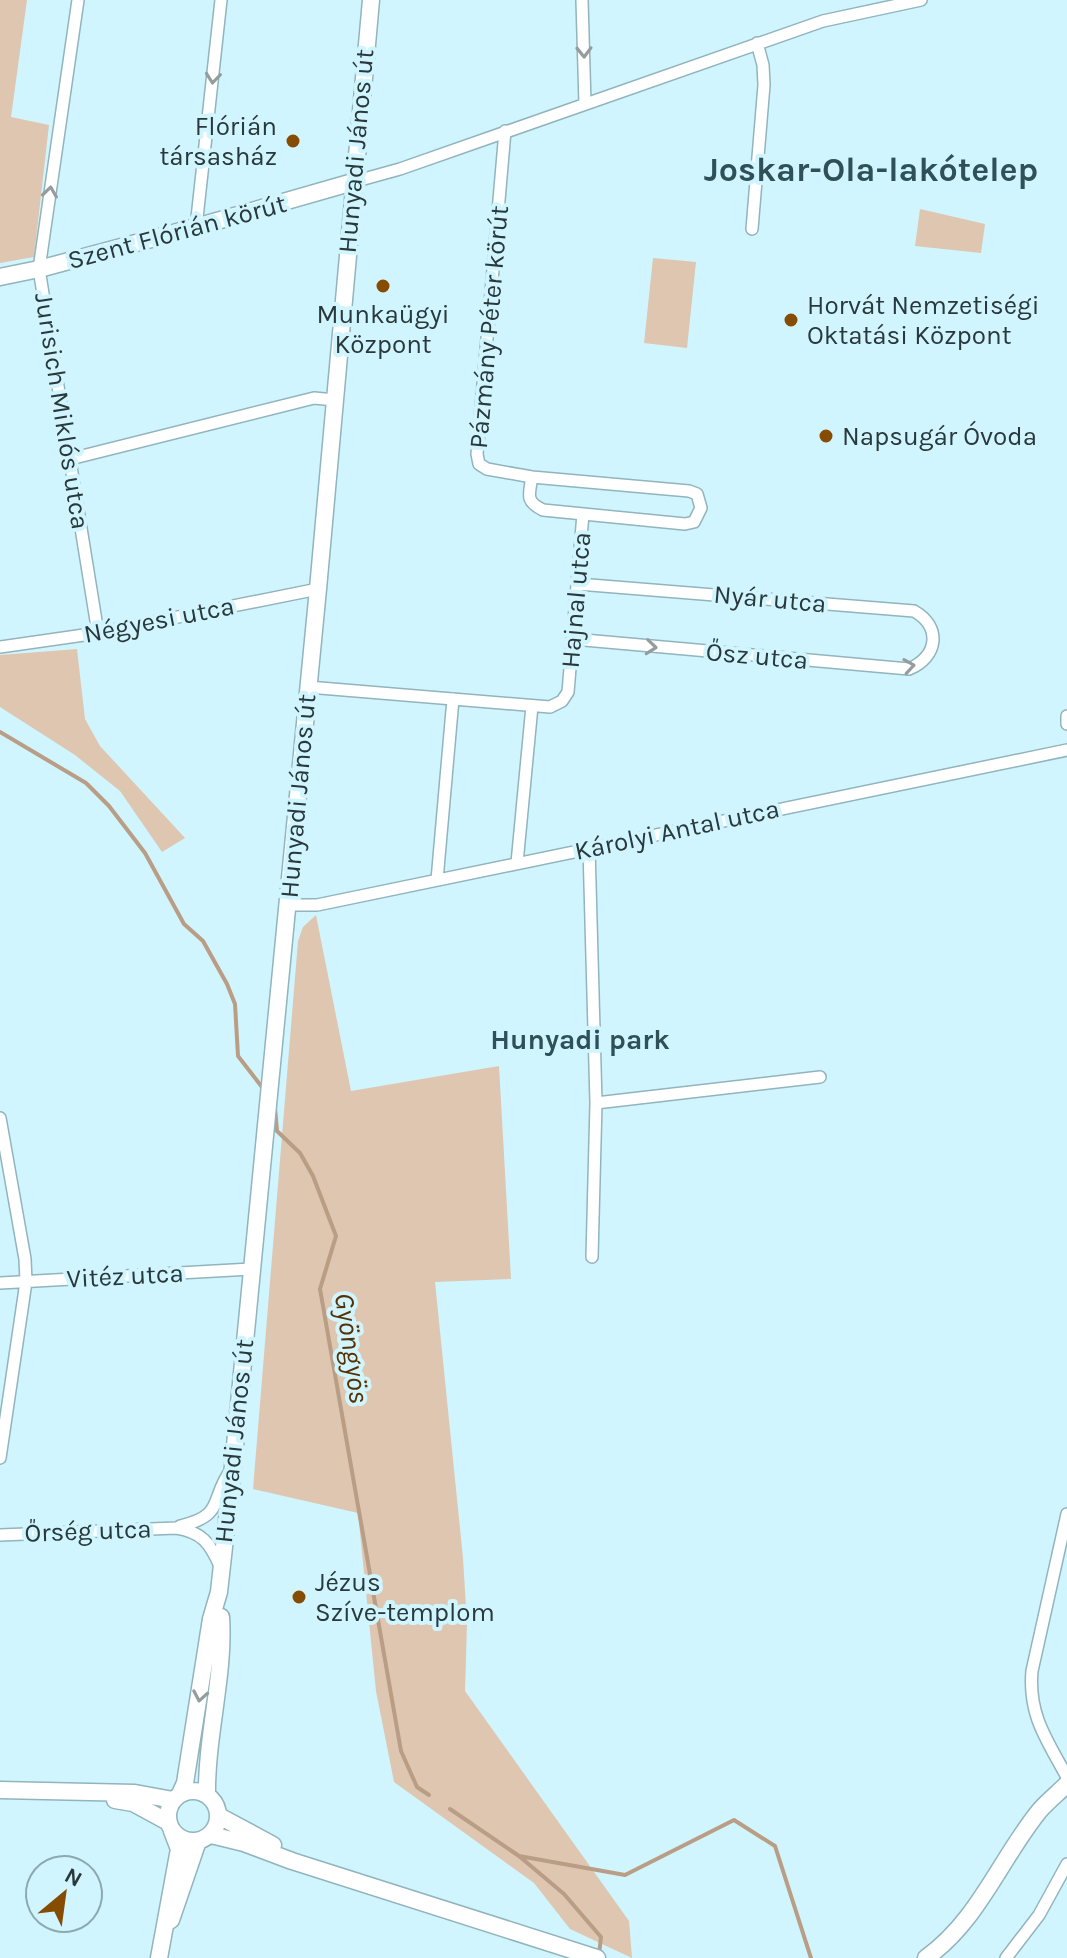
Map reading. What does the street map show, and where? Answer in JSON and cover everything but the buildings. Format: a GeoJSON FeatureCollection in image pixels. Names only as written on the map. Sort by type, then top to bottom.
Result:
{"type":"FeatureCollection","features":[{"type":"Feature","properties":{"kind":"street","name":"Jurisich Miklós utca"},"geometry":{"type":"LineString","coordinates":[[78,0],[39,269],[98,633]]}},
{"type":"Feature","properties":{"kind":"street"},"geometry":{"type":"LineString","coordinates":[[196,227],[221,0]]}},
{"type":"Feature","properties":{"kind":"street","name":"Hunyadi János út"},"geometry":{"type":"LineString","coordinates":[[177,1797],[185,1783],[211,1619],[222,1570],[318,589],[371,0]]}},
{"type":"Feature","properties":{"kind":"street"},"geometry":{"type":"LineString","coordinates":[[582,0],[585,104]]}},
{"type":"Feature","properties":{"kind":"street"},"geometry":{"type":"LineString","coordinates":[[353,182],[400,169],[823,21],[921,0]]}},
{"type":"Feature","properties":{"kind":"street"},"geometry":{"type":"LineString","coordinates":[[752,229],[764,85],[757,43]]}},
{"type":"Feature","properties":{"kind":"street","name":"Pázmány Péter körút"},"geometry":{"type":"LineString","coordinates":[[505,131],[477,454],[479,464],[487,469],[532,477],[689,491],[697,494],[700,500],[699,515],[694,522],[685,524],[583,514]]}},
{"type":"Feature","properties":{"kind":"street","name":"Szent Flórián körút"},"geometry":{"type":"LineString","coordinates":[[0,277],[196,227],[353,182]]}},
{"type":"Feature","properties":{"kind":"street"},"geometry":{"type":"LineString","coordinates":[[70,459],[314,398],[335,400]]}},
{"type":"Feature","properties":{"kind":"street"},"geometry":{"type":"LineString","coordinates":[[532,477],[529,498],[533,505],[543,510],[583,514]]}},
{"type":"Feature","properties":{"kind":"street","name":"Hajnal utca"},"geometry":{"type":"LineString","coordinates":[[308,687],[550,707],[562,701],[568,692],[583,514]]}},
{"type":"Feature","properties":{"kind":"street","name":"Nyár utca"},"geometry":{"type":"LineString","coordinates":[[578,584],[914,611],[926,618],[932,628],[931,650]]}},
{"type":"Feature","properties":{"kind":"street","name":"Négyesi utca"},"geometry":{"type":"LineString","coordinates":[[0,647],[98,633],[318,589]]}},
{"type":"Feature","properties":{"kind":"street","name":"Ősz utca"},"geometry":{"type":"LineString","coordinates":[[573,639],[909,669],[923,664],[931,650]]}},
{"type":"Feature","properties":{"kind":"street"},"geometry":{"type":"LineString","coordinates":[[437,880],[453,699]]}},
{"type":"Feature","properties":{"kind":"street"},"geometry":{"type":"LineString","coordinates":[[517,863],[532,706]]}},
{"type":"Feature","properties":{"kind":"street"},"geometry":{"type":"LineString","coordinates":[[1067,716],[1067,724]]}},
{"type":"Feature","properties":{"kind":"street","name":"Károlyi Antal utca"},"geometry":{"type":"LineString","coordinates":[[287,905],[317,905],[1067,750]]}},
{"type":"Feature","properties":{"kind":"street"},"geometry":{"type":"LineString","coordinates":[[589,848],[596,1103],[592,1257]]}},
{"type":"Feature","properties":{"kind":"street"},"geometry":{"type":"LineString","coordinates":[[596,1103],[820,1077]]}},
{"type":"Feature","properties":{"kind":"street"},"geometry":{"type":"LineString","coordinates":[[0,1118],[25,1259],[26,1282],[0,1458]]}},
{"type":"Feature","properties":{"kind":"street","name":"Vitéz utca"},"geometry":{"type":"LineString","coordinates":[[0,1283],[251,1269]]}},
{"type":"Feature","properties":{"kind":"street","name":"Őrség utca"},"geometry":{"type":"LineString","coordinates":[[176,1528],[208,1516],[217,1504],[222,1482],[233,1466]]}},
{"type":"Feature","properties":{"kind":"street"},"geometry":{"type":"LineString","coordinates":[[1067,1514],[1030,1691],[1036,1719],[1067,1777]]}},
{"type":"Feature","properties":{"kind":"street","name":"Őrség utca"},"geometry":{"type":"LineString","coordinates":[[0,1535],[176,1528],[201,1534],[222,1570]]}},
{"type":"Feature","properties":{"kind":"street","name":"Hunyadi János út"},"geometry":{"type":"LineString","coordinates":[[207,1795],[206,1762],[221,1624],[219,1592]]}},
{"type":"Feature","properties":{"kind":"street"},"geometry":{"type":"LineString","coordinates":[[926,1958],[968,1919],[1043,1807],[1067,1784]]}},
{"type":"Feature","properties":{"kind":"street"},"geometry":{"type":"LineString","coordinates":[[0,1790],[177,1797],[194,1791],[207,1795],[214,1802],[219,1816],[217,1826],[204,1838],[164,1936]]}},
{"type":"Feature","properties":{"kind":"street"},"geometry":{"type":"LineString","coordinates":[[66,1792],[133,1803],[170,1826],[186,1841],[204,1838],[244,1843],[597,1958]]}},
{"type":"Feature","properties":{"kind":"street"},"geometry":{"type":"LineString","coordinates":[[159,1958],[179,1849],[170,1826],[168,1810],[177,1797]]}},
{"type":"Feature","properties":{"kind":"street"},"geometry":{"type":"LineString","coordinates":[[219,1816],[284,1851],[316,1864],[324,1871]]}},
{"type":"Feature","properties":{"kind":"street"},"geometry":{"type":"LineString","coordinates":[[1006,1958],[1039,1915],[1067,1864]]}},
{"type":"Feature","properties":{"kind":"shaded area"},"geometry":{"type":"Polygon","coordinates":[[[0,0],[27,0],[11,117],[49,125],[34,257],[0,263],[0,0]]]}},
{"type":"Feature","properties":{"kind":"shaded area"},"geometry":{"type":"Polygon","coordinates":[[[920,209],[985,224],[981,253],[915,246],[920,209]]]}},
{"type":"Feature","properties":{"kind":"shaded area"},"geometry":{"type":"Polygon","coordinates":[[[653,258],[696,262],[687,348],[644,343],[653,258]]]}},
{"type":"Feature","properties":{"kind":"shaded area"},"geometry":{"type":"Polygon","coordinates":[[[77,649],[85,719],[100,746],[185,838],[162,852],[120,791],[75,755],[0,707],[0,655],[77,649]]]}},
{"type":"Feature","properties":{"kind":"shaded area"},"geometry":{"type":"Polygon","coordinates":[[[316,915],[351,1091],[499,1066],[511,1279],[435,1282],[463,1558],[467,1623],[465,1691],[629,1921],[632,1958],[570,1929],[534,1883],[394,1782],[376,1691],[358,1513],[253,1489],[298,941],[303,927],[316,915]]]}},
{"type":"Feature","properties":{"kind":"waterway","name":"Gyöngyös"},"geometry":{"type":"LineString","coordinates":[[0,732],[86,783],[109,806],[145,853],[184,924],[203,941],[227,984],[235,1004],[238,1056],[265,1091]]}},
{"type":"Feature","properties":{"kind":"waterway","name":"Gyöngyös"},"geometry":{"type":"LineString","coordinates":[[275,1108],[277,1131],[300,1153],[313,1176],[336,1236],[320,1289],[401,1751],[417,1787],[429,1795]]}},
{"type":"Feature","properties":{"kind":"waterway","name":"Gyöngyös"},"geometry":{"type":"LineString","coordinates":[[450,1809],[519,1856],[564,1894],[601,1937],[599,1955]]}},
{"type":"Feature","properties":{"kind":"waterway","name":"Gyöngyös"},"geometry":{"type":"LineString","coordinates":[[519,1856],[625,1875],[734,1820],[775,1846],[811,1958]]}},
{"type":"Feature","properties":{"kind":"place","name":"Flórián társasház"},"geometry":{"type":"Point","coordinates":[293,141]}},
{"type":"Feature","properties":{"kind":"place","name":"Munkaügyi Központ"},"geometry":{"type":"Point","coordinates":[383,286]}},
{"type":"Feature","properties":{"kind":"place","name":"Horvát Nemzetiségi Oktatási Központ"},"geometry":{"type":"Point","coordinates":[791,320]}},
{"type":"Feature","properties":{"kind":"place","name":"Napsugár Óvoda"},"geometry":{"type":"Point","coordinates":[826,436]}},
{"type":"Feature","properties":{"kind":"place","name":"Jézus Szíve-templom"},"geometry":{"type":"Point","coordinates":[299,1597]}},
{"type":"Feature","properties":{"kind":"district","name":"Joskar-Ola-lakótelep"},"geometry":{"type":"Point","coordinates":[871,170]}},
{"type":"Feature","properties":{"kind":"district","name":"Hunyadi park"},"geometry":{"type":"Point","coordinates":[580,1039]}}]}
